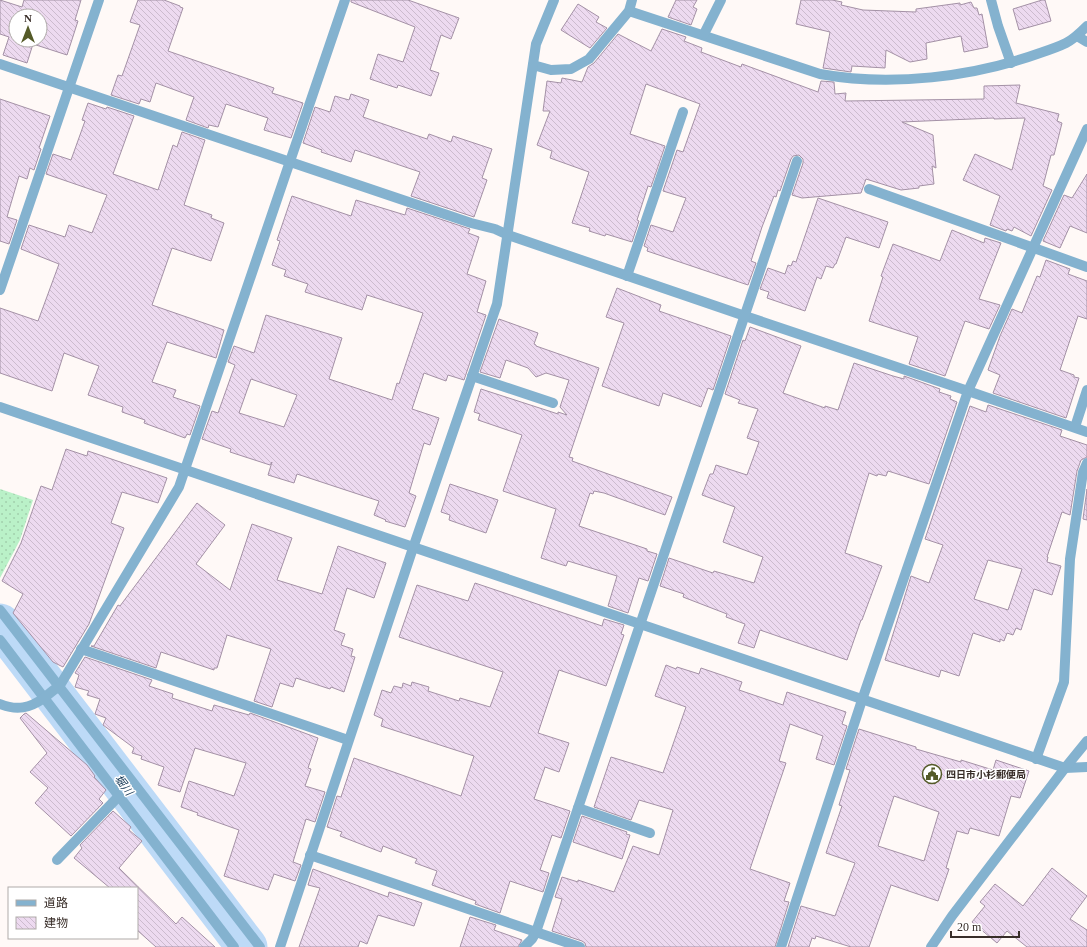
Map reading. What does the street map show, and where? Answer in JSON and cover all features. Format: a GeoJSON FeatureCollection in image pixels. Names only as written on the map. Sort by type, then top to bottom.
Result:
{"type":"FeatureCollection","features":[{"type":"Feature","properties":{"kind":"street"},"geometry":{"type":"LineString","coordinates":[[0,290],[68,87],[99,0]]}},
{"type":"Feature","properties":{"kind":"street"},"geometry":{"type":"LineString","coordinates":[[0,704],[10,708],[24,708],[45,697],[58,687],[179,487],[345,0]]}},
{"type":"Feature","properties":{"kind":"street"},"geometry":{"type":"LineString","coordinates":[[280,947],[348,740],[497,304],[536,44],[554,0]]}},
{"type":"Feature","properties":{"kind":"street"},"geometry":{"type":"LineString","coordinates":[[533,65],[551,70],[571,69],[589,59],[629,11],[632,0]]}},
{"type":"Feature","properties":{"kind":"street"},"geometry":{"type":"LineString","coordinates":[[704,34],[721,0]]}},
{"type":"Feature","properties":{"kind":"street"},"geometry":{"type":"LineString","coordinates":[[991,0],[1011,63]]}},
{"type":"Feature","properties":{"kind":"street"},"geometry":{"type":"LineString","coordinates":[[629,11],[704,34],[820,74],[852,79],[903,79],[948,75],[1011,63],[1066,43],[1077,36],[1087,26]]}},
{"type":"Feature","properties":{"kind":"street"},"geometry":{"type":"LineString","coordinates":[[1077,36],[1087,42]]}},
{"type":"Feature","properties":{"kind":"street"},"geometry":{"type":"LineString","coordinates":[[0,64],[471,223],[495,228],[627,276],[1087,432]]}},
{"type":"Feature","properties":{"kind":"street"},"geometry":{"type":"LineString","coordinates":[[627,276],[683,112]]}},
{"type":"Feature","properties":{"kind":"street"},"geometry":{"type":"LineString","coordinates":[[781,947],[862,700],[968,391],[1087,129]]}},
{"type":"Feature","properties":{"kind":"street"},"geometry":{"type":"LineString","coordinates":[[524,947],[532,940],[536,932],[797,162]]}},
{"type":"Feature","properties":{"kind":"street"},"geometry":{"type":"LineString","coordinates":[[869,189],[1087,267]]}},
{"type":"Feature","properties":{"kind":"street"},"geometry":{"type":"LineString","coordinates":[[472,376],[553,403]]}},
{"type":"Feature","properties":{"kind":"street"},"geometry":{"type":"LineString","coordinates":[[1075,427],[1087,390]]}},
{"type":"Feature","properties":{"kind":"street"},"geometry":{"type":"LineString","coordinates":[[0,407],[1036,759],[1065,768],[1087,767]]}},
{"type":"Feature","properties":{"kind":"street"},"geometry":{"type":"LineString","coordinates":[[1036,759],[1064,682],[1070,559],[1083,472],[1087,463]]}},
{"type":"Feature","properties":{"kind":"street"},"geometry":{"type":"LineString","coordinates":[[0,610],[260,947]]}},
{"type":"Feature","properties":{"kind":"street"},"geometry":{"type":"LineString","coordinates":[[0,640],[45,697],[234,947]]}},
{"type":"Feature","properties":{"kind":"street"},"geometry":{"type":"LineString","coordinates":[[81,649],[348,740]]}},
{"type":"Feature","properties":{"kind":"street"},"geometry":{"type":"LineString","coordinates":[[931,947],[952,916],[1087,741]]}},
{"type":"Feature","properties":{"kind":"street"},"geometry":{"type":"LineString","coordinates":[[57,860],[119,796]]}},
{"type":"Feature","properties":{"kind":"street"},"geometry":{"type":"LineString","coordinates":[[578,808],[650,833]]}},
{"type":"Feature","properties":{"kind":"street"},"geometry":{"type":"LineString","coordinates":[[310,855],[580,947]]}},
{"type":"Feature","properties":{"kind":"green space"},"geometry":{"type":"Polygon","coordinates":[[[0,489],[33,500],[20,540],[0,578],[0,489]]]}},
{"type":"Feature","properties":{"kind":"building"},"geometry":{"type":"Polygon","coordinates":[[[0,0],[22,7],[24,0],[81,0],[75,20],[78,21],[67,55],[45,48],[48,48],[48,8],[8,8],[8,37],[0,34],[0,0]]]}},
{"type":"Feature","properties":{"kind":"building"},"geometry":{"type":"Polygon","coordinates":[[[138,0],[164,0],[183,8],[168,51],[274,88],[272,93],[303,103],[291,138],[264,130],[268,118],[226,104],[218,127],[209,125],[208,128],[186,120],[194,97],[156,83],[150,102],[141,99],[139,104],[111,95],[118,75],[122,76],[140,25],[130,22],[138,0]]]}},
{"type":"Feature","properties":{"kind":"building"},"geometry":{"type":"Polygon","coordinates":[[[351,0],[408,0],[459,18],[451,39],[441,35],[430,70],[439,73],[431,96],[398,85],[397,88],[370,79],[378,54],[403,62],[415,27],[351,2],[351,0]]]}},
{"type":"Feature","properties":{"kind":"building"},"geometry":{"type":"Polygon","coordinates":[[[676,0],[697,0],[693,7],[697,9],[691,25],[668,17],[676,0]]]}},
{"type":"Feature","properties":{"kind":"building"},"geometry":{"type":"Polygon","coordinates":[[[801,0],[832,0],[842,2],[841,5],[863,10],[916,12],[916,9],[960,3],[960,5],[971,2],[974,8],[977,8],[979,15],[982,14],[988,47],[964,52],[961,36],[926,43],[927,59],[910,62],[886,50],[885,68],[852,66],[851,72],[823,68],[830,32],[796,24],[801,0]]]}},
{"type":"Feature","properties":{"kind":"building"},"geometry":{"type":"Polygon","coordinates":[[[1045,0],[1051,21],[1019,30],[1013,9],[1045,0]]]}},
{"type":"Feature","properties":{"kind":"building"},"geometry":{"type":"Polygon","coordinates":[[[578,4],[599,17],[596,22],[607,28],[590,48],[561,30],[578,4]]]}},
{"type":"Feature","properties":{"kind":"building"},"geometry":{"type":"Polygon","coordinates":[[[662,29],[686,37],[684,41],[702,48],[701,52],[741,67],[742,64],[818,92],[821,81],[834,82],[835,94],[846,93],[845,101],[984,99],[984,86],[1020,85],[1016,103],[1059,114],[1057,121],[1062,123],[1054,155],[1051,155],[1043,186],[1052,190],[1031,236],[1014,227],[1012,231],[1007,229],[1006,231],[990,225],[1000,196],[963,180],[975,154],[1012,170],[1025,118],[994,118],[902,122],[933,135],[936,168],[932,166],[934,184],[919,186],[919,188],[901,190],[866,179],[861,193],[802,198],[792,195],[803,159],[799,155],[793,156],[780,191],[778,190],[776,197],[774,196],[762,227],[751,261],[756,263],[748,285],[647,251],[648,248],[644,246],[651,225],[673,232],[686,198],[663,191],[677,150],[683,152],[700,104],[646,84],[630,134],[665,146],[651,187],[648,186],[637,220],[639,221],[632,242],[606,234],[605,236],[589,231],[590,228],[572,223],[589,172],[550,158],[552,151],[537,145],[550,111],[543,111],[547,81],[561,83],[562,78],[582,82],[588,67],[594,63],[618,34],[651,51],[662,29]]]}},
{"type":"Feature","properties":{"kind":"building"},"geometry":{"type":"Polygon","coordinates":[[[8,40],[8,48],[32,48],[27,63],[3,55],[8,40]]]}},
{"type":"Feature","properties":{"kind":"building"},"geometry":{"type":"Polygon","coordinates":[[[351,94],[369,100],[363,117],[427,139],[429,134],[451,142],[453,136],[492,149],[482,178],[487,180],[474,217],[411,196],[420,172],[355,150],[351,162],[321,152],[322,150],[303,143],[315,107],[330,112],[335,96],[349,100],[351,94]]]}},
{"type":"Feature","properties":{"kind":"building"},"geometry":{"type":"Polygon","coordinates":[[[0,99],[50,116],[39,148],[41,149],[34,170],[30,168],[27,179],[19,176],[7,217],[17,220],[9,244],[0,241],[0,99]]]}},
{"type":"Feature","properties":{"kind":"building"},"geometry":{"type":"Polygon","coordinates":[[[88,103],[106,109],[107,107],[134,116],[113,174],[158,190],[173,145],[177,147],[182,132],[205,140],[184,205],[212,215],[211,218],[224,223],[211,261],[172,248],[152,305],[224,330],[216,358],[167,342],[152,382],[176,390],[173,397],[200,406],[190,435],[187,434],[185,438],[144,423],[145,420],[122,412],[123,407],[88,395],[99,366],[64,353],[52,391],[0,373],[0,308],[38,321],[59,264],[21,249],[29,225],[65,237],[69,225],[92,233],[107,195],[46,174],[53,154],[71,160],[85,121],[82,120],[88,103]]]}},
{"type":"Feature","properties":{"kind":"building"},"geometry":{"type":"Polygon","coordinates":[[[1087,174],[1087,233],[1070,226],[1060,248],[1043,241],[1064,195],[1072,198],[1087,174]]]}},
{"type":"Feature","properties":{"kind":"building"},"geometry":{"type":"Polygon","coordinates":[[[292,196],[351,216],[356,200],[405,215],[407,208],[470,229],[468,233],[479,237],[467,274],[486,281],[477,312],[486,315],[464,380],[448,375],[446,381],[424,373],[412,409],[439,418],[430,445],[424,443],[409,493],[416,496],[405,527],[385,521],[386,520],[374,515],[379,501],[297,474],[294,483],[268,475],[272,462],[270,465],[230,452],[231,449],[202,439],[212,411],[218,413],[235,365],[228,362],[234,346],[254,353],[266,315],[342,338],[329,379],[392,400],[397,383],[399,384],[423,313],[367,295],[362,310],[305,292],[308,284],[284,276],[286,270],[272,265],[280,241],[277,240],[292,196]],[[251,379],[239,413],[284,427],[297,395],[251,379]]]}},
{"type":"Feature","properties":{"kind":"building"},"geometry":{"type":"Polygon","coordinates":[[[818,198],[888,222],[879,248],[846,237],[836,264],[833,268],[826,266],[821,279],[817,277],[805,311],[767,298],[769,292],[760,289],[768,268],[785,274],[788,265],[791,266],[793,261],[796,262],[818,198]]]}},
{"type":"Feature","properties":{"kind":"building"},"geometry":{"type":"Polygon","coordinates":[[[952,230],[984,243],[985,238],[1001,243],[979,299],[1000,305],[989,329],[965,321],[945,376],[909,364],[918,337],[869,321],[883,277],[881,276],[893,244],[940,261],[952,230]]]}},
{"type":"Feature","properties":{"kind":"building"},"geometry":{"type":"Polygon","coordinates":[[[1046,260],[1070,269],[1068,274],[1087,281],[1087,319],[1078,316],[1060,370],[1079,378],[1066,418],[993,393],[1000,375],[988,370],[1000,336],[1012,309],[1022,313],[1037,276],[1040,277],[1046,260]]]}},
{"type":"Feature","properties":{"kind":"building"},"geometry":{"type":"Polygon","coordinates":[[[617,288],[661,305],[659,311],[731,336],[713,390],[708,388],[701,407],[663,393],[659,406],[602,386],[624,323],[606,317],[617,288]]]}},
{"type":"Feature","properties":{"kind":"building"},"geometry":{"type":"Polygon","coordinates":[[[499,319],[538,333],[534,344],[536,346],[599,368],[569,457],[573,458],[572,461],[672,497],[665,515],[604,493],[594,491],[593,494],[590,493],[579,526],[647,549],[647,551],[657,554],[648,581],[639,578],[628,613],[608,606],[617,576],[568,561],[566,566],[541,558],[556,509],[503,491],[522,435],[478,420],[480,414],[474,412],[481,389],[558,414],[558,412],[567,415],[560,407],[569,380],[546,373],[536,377],[528,368],[506,360],[500,378],[480,372],[499,319]]]}},
{"type":"Feature","properties":{"kind":"building"},"geometry":{"type":"Polygon","coordinates":[[[750,327],[801,346],[783,393],[825,408],[825,406],[838,410],[854,363],[904,379],[904,376],[940,389],[939,392],[951,396],[950,399],[957,402],[929,484],[888,471],[886,476],[878,474],[877,476],[869,473],[845,553],[882,566],[847,660],[760,630],[754,648],[738,643],[745,624],[726,617],[727,614],[683,597],[684,594],[660,586],[669,558],[713,573],[714,571],[754,583],[763,557],[723,542],[735,507],[702,495],[710,474],[713,474],[716,465],[747,475],[759,442],[747,438],[758,409],[738,403],[740,400],[725,394],[743,340],[745,341],[750,327]]]}},
{"type":"Feature","properties":{"kind":"building"},"geometry":{"type":"Polygon","coordinates":[[[988,405],[1062,430],[1060,436],[1087,445],[1087,457],[1081,460],[1077,471],[1070,515],[1062,512],[1047,557],[1047,562],[1061,566],[1052,595],[1034,589],[1021,630],[1016,628],[1013,635],[1007,633],[1004,641],[1000,639],[1000,642],[973,633],[959,676],[941,670],[939,677],[885,660],[911,576],[929,583],[943,545],[925,539],[970,406],[986,412],[988,405]],[[988,560],[974,599],[1008,610],[1022,569],[988,560]]]}},
{"type":"Feature","properties":{"kind":"building"},"geometry":{"type":"Polygon","coordinates":[[[66,449],[87,456],[88,451],[167,478],[158,503],[122,492],[111,523],[124,528],[89,624],[63,667],[53,662],[13,613],[23,594],[2,581],[21,543],[41,486],[52,490],[66,449]]]}},
{"type":"Feature","properties":{"kind":"building"},"geometry":{"type":"Polygon","coordinates":[[[450,484],[498,500],[486,533],[449,520],[450,515],[441,512],[450,484]]]}},
{"type":"Feature","properties":{"kind":"building"},"geometry":{"type":"Polygon","coordinates":[[[1087,489],[1087,520],[1083,519],[1087,489]]]}},
{"type":"Feature","properties":{"kind":"building"},"geometry":{"type":"Polygon","coordinates":[[[197,503],[225,525],[196,564],[230,590],[252,524],[292,538],[277,580],[322,594],[338,546],[386,563],[374,598],[347,588],[334,630],[345,634],[341,645],[353,649],[351,656],[355,657],[344,692],[296,678],[293,687],[280,683],[272,707],[254,701],[271,649],[227,635],[217,668],[214,668],[214,670],[161,652],[156,668],[91,646],[94,646],[118,605],[120,606],[197,503]]]}},
{"type":"Feature","properties":{"kind":"building"},"geometry":{"type":"Polygon","coordinates":[[[475,583],[602,626],[604,619],[624,625],[621,634],[624,635],[606,686],[559,670],[538,733],[569,743],[559,772],[545,767],[534,799],[570,811],[561,838],[552,835],[540,870],[549,873],[543,892],[510,881],[500,913],[475,904],[476,901],[432,885],[437,871],[415,863],[417,859],[383,846],[381,852],[340,836],[342,832],[327,827],[337,796],[341,797],[354,758],[461,796],[474,756],[381,726],[383,719],[374,715],[382,690],[391,693],[394,686],[402,688],[403,683],[411,686],[412,682],[429,687],[428,691],[459,701],[460,698],[490,707],[503,672],[399,637],[417,585],[468,601],[475,583]]]}},
{"type":"Feature","properties":{"kind":"building"},"geometry":{"type":"Polygon","coordinates":[[[85,657],[152,680],[149,686],[173,694],[172,698],[212,711],[214,705],[249,715],[250,713],[318,738],[308,768],[311,769],[305,786],[325,792],[315,822],[306,819],[293,862],[301,865],[295,881],[274,874],[268,890],[224,876],[239,830],[197,815],[198,813],[181,807],[189,781],[234,796],[246,763],[195,748],[180,792],[158,785],[164,767],[141,759],[142,756],[132,753],[134,748],[103,725],[106,718],[95,714],[100,699],[87,695],[89,691],[75,687],[79,675],[75,673],[85,657]]]}},
{"type":"Feature","properties":{"kind":"building"},"geometry":{"type":"Polygon","coordinates":[[[666,665],[676,669],[677,667],[699,674],[701,668],[742,682],[739,690],[783,705],[787,692],[846,712],[842,724],[847,726],[834,765],[816,759],[823,736],[790,724],[779,761],[786,763],[750,869],[790,883],[784,901],[789,902],[775,947],[586,947],[585,943],[582,941],[552,931],[562,899],[555,897],[562,877],[578,882],[578,880],[614,892],[633,846],[659,855],[673,810],[639,800],[631,820],[594,807],[611,757],[663,773],[686,707],[655,696],[666,665]]]}},
{"type":"Feature","properties":{"kind":"building"},"geometry":{"type":"Polygon","coordinates":[[[26,713],[87,765],[95,776],[94,777],[106,790],[99,799],[103,803],[71,836],[35,803],[48,788],[30,772],[47,753],[20,718],[26,713]]]}},
{"type":"Feature","properties":{"kind":"building"},"geometry":{"type":"Polygon","coordinates":[[[859,729],[916,747],[916,749],[961,762],[961,760],[993,770],[996,760],[1029,771],[1020,798],[1011,796],[999,836],[970,828],[968,834],[957,831],[946,868],[949,869],[938,901],[891,885],[869,947],[851,947],[816,936],[815,939],[812,938],[809,947],[788,947],[801,906],[835,916],[855,863],[826,853],[842,806],[839,805],[850,770],[846,769],[859,729]],[[894,796],[878,846],[924,861],[939,812],[894,796]]]}},
{"type":"Feature","properties":{"kind":"building"},"geometry":{"type":"Polygon","coordinates":[[[113,811],[131,827],[129,830],[142,841],[119,868],[176,924],[182,917],[215,947],[156,947],[138,931],[138,887],[109,887],[74,858],[82,848],[80,845],[113,811]]]}},
{"type":"Feature","properties":{"kind":"building"},"geometry":{"type":"Polygon","coordinates":[[[582,816],[627,832],[626,834],[630,835],[622,859],[573,842],[582,816]]]}},
{"type":"Feature","properties":{"kind":"building"},"geometry":{"type":"Polygon","coordinates":[[[1052,868],[1087,896],[1070,919],[1087,930],[1087,947],[1027,947],[1007,931],[997,943],[972,922],[985,906],[980,902],[995,884],[1023,906],[1052,868]]]}},
{"type":"Feature","properties":{"kind":"building"},"geometry":{"type":"Polygon","coordinates":[[[313,869],[388,897],[389,892],[422,903],[414,926],[378,915],[367,944],[360,941],[358,947],[299,947],[320,888],[308,885],[313,869]]]}},
{"type":"Feature","properties":{"kind":"building"},"geometry":{"type":"Polygon","coordinates":[[[470,917],[496,925],[494,930],[522,940],[518,947],[460,947],[470,917]]]}},
{"type":"Feature","properties":{"kind":"waterway","name":"堀川"},"geometry":{"type":"LineString","coordinates":[[0,624],[247,947]]}},
{"type":"Feature","properties":{"kind":"place","name":"四日市小杉郵便局"},"geometry":{"type":"Point","coordinates":[932,774]}}]}
